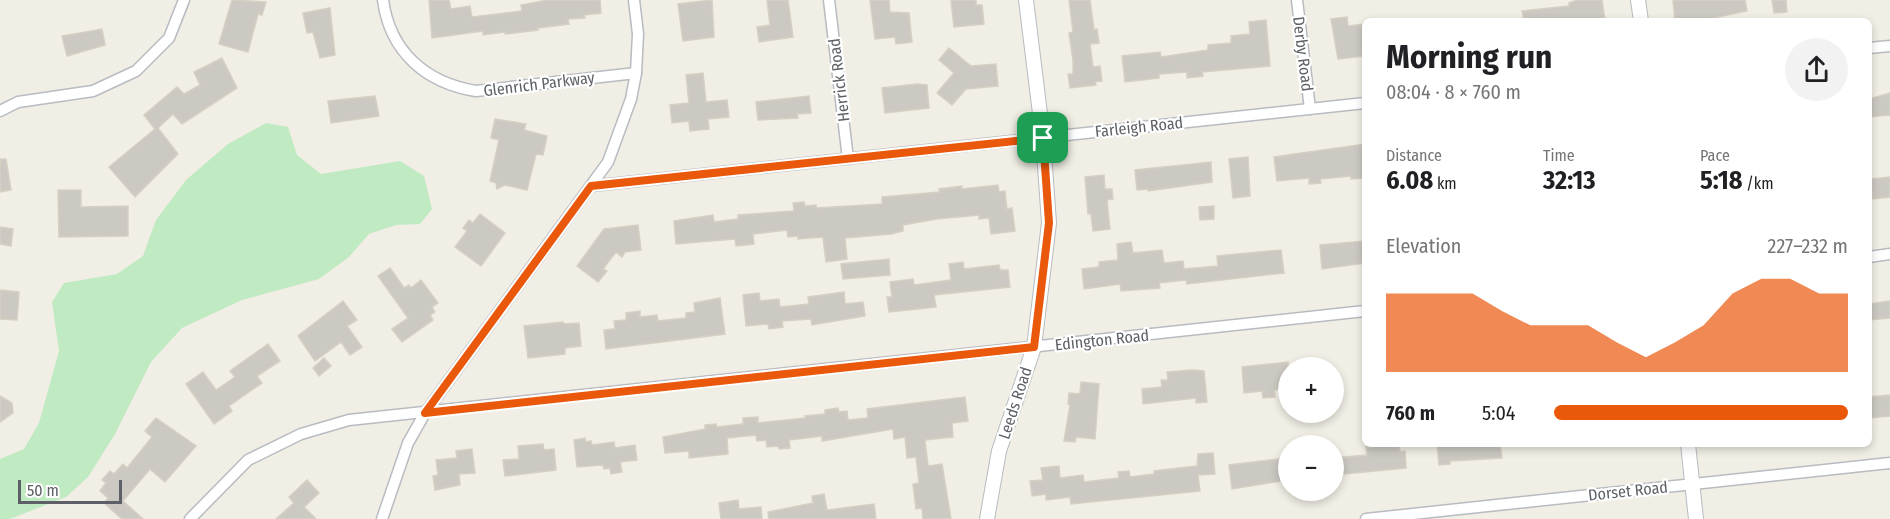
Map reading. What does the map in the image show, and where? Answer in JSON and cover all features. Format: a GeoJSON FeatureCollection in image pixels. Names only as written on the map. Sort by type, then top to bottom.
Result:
{"type":"FeatureCollection","features":[{"type":"Feature","properties":{"kind":"street"},"geometry":{"type":"LineString","coordinates":[[0,111],[18,102],[93,91],[136,71],[169,38],[184,0]]}},
{"type":"Feature","properties":{"kind":"street","name":"Glenrich Parkway"},"geometry":{"type":"LineString","coordinates":[[383,0],[385,12],[399,48],[429,76],[452,87],[476,92],[636,73]]}},
{"type":"Feature","properties":{"kind":"street"},"geometry":{"type":"LineString","coordinates":[[382,519],[408,443],[425,413],[608,162],[631,99],[636,73],[638,34],[634,0]]}},
{"type":"Feature","properties":{"kind":"street","name":"Herrick Road"},"geometry":{"type":"LineString","coordinates":[[829,0],[849,159]]}},
{"type":"Feature","properties":{"kind":"street","name":"Leeds Road"},"geometry":{"type":"LineString","coordinates":[[987,519],[999,451],[1034,347],[1049,223],[1043,138],[1026,0]]}},
{"type":"Feature","properties":{"kind":"street","name":"Derby Road"},"geometry":{"type":"LineString","coordinates":[[1297,0],[1310,109]]}},
{"type":"Feature","properties":{"kind":"street"},"geometry":{"type":"LineString","coordinates":[[1638,0],[1641,18]]}},
{"type":"Feature","properties":{"kind":"street"},"geometry":{"type":"LineString","coordinates":[[1872,48],[1890,46]]}},
{"type":"Feature","properties":{"kind":"street","name":"Farleigh Road"},"geometry":{"type":"LineString","coordinates":[[591,186],[1362,103]]}},
{"type":"Feature","properties":{"kind":"street"},"geometry":{"type":"LineString","coordinates":[[1872,257],[1890,254]]}},
{"type":"Feature","properties":{"kind":"street","name":"Edington Road"},"geometry":{"type":"LineString","coordinates":[[190,519],[248,460],[269,447],[301,434],[350,420],[1362,311]]}},
{"type":"Feature","properties":{"kind":"street"},"geometry":{"type":"LineString","coordinates":[[1688,447],[1696,519]]}},
{"type":"Feature","properties":{"kind":"street","name":"Dorset Road"},"geometry":{"type":"LineString","coordinates":[[1366,519],[1890,463]]}},
{"type":"Feature","properties":{"kind":"green space"},"geometry":{"type":"Polygon","coordinates":[[[266,123],[288,127],[297,155],[321,174],[400,161],[424,176],[432,209],[420,224],[396,225],[369,234],[349,257],[319,279],[242,300],[182,328],[151,362],[115,434],[88,477],[66,497],[10,519],[0,519],[0,459],[24,449],[39,423],[59,351],[52,302],[64,283],[117,274],[143,256],[156,220],[186,180],[228,144],[266,123]]]}},
{"type":"Feature","properties":{"kind":"building"},"geometry":{"type":"Polygon","coordinates":[[[232,0],[266,2],[262,15],[258,14],[248,52],[219,44],[232,0]]]}},
{"type":"Feature","properties":{"kind":"building"},"geometry":{"type":"Polygon","coordinates":[[[429,0],[449,0],[451,9],[470,6],[472,17],[522,11],[521,5],[548,0],[600,0],[601,13],[584,15],[585,18],[568,19],[569,24],[538,28],[538,30],[483,35],[483,31],[432,38],[429,0]]]}},
{"type":"Feature","properties":{"kind":"building"},"geometry":{"type":"Polygon","coordinates":[[[712,0],[714,37],[683,41],[678,4],[712,0]]]}},
{"type":"Feature","properties":{"kind":"building"},"geometry":{"type":"Polygon","coordinates":[[[767,0],[788,0],[793,37],[759,42],[757,27],[770,25],[767,0]]]}},
{"type":"Feature","properties":{"kind":"building"},"geometry":{"type":"Polygon","coordinates":[[[870,0],[889,0],[890,12],[909,13],[912,42],[896,44],[895,37],[875,39],[870,0]]]}},
{"type":"Feature","properties":{"kind":"building"},"geometry":{"type":"Polygon","coordinates":[[[951,0],[976,0],[976,5],[982,5],[984,24],[954,27],[951,0]]]}},
{"type":"Feature","properties":{"kind":"building"},"geometry":{"type":"Polygon","coordinates":[[[1069,0],[1090,0],[1094,30],[1097,29],[1099,43],[1090,44],[1093,67],[1100,66],[1102,81],[1095,82],[1096,85],[1070,88],[1068,74],[1073,74],[1073,60],[1069,33],[1073,32],[1069,0]]]}},
{"type":"Feature","properties":{"kind":"building"},"geometry":{"type":"Polygon","coordinates":[[[1577,0],[1602,0],[1605,18],[1523,18],[1522,11],[1569,6],[1569,3],[1577,0]]]}},
{"type":"Feature","properties":{"kind":"building"},"geometry":{"type":"Polygon","coordinates":[[[1673,0],[1745,0],[1747,11],[1713,18],[1675,18],[1673,0]]]}},
{"type":"Feature","properties":{"kind":"building"},"geometry":{"type":"Polygon","coordinates":[[[1772,0],[1786,0],[1787,12],[1774,13],[1772,0]]]}},
{"type":"Feature","properties":{"kind":"building"},"geometry":{"type":"Polygon","coordinates":[[[330,8],[335,55],[320,58],[313,32],[307,33],[303,13],[330,8]]]}},
{"type":"Feature","properties":{"kind":"building"},"geometry":{"type":"Polygon","coordinates":[[[1347,17],[1348,26],[1362,24],[1362,56],[1338,59],[1331,19],[1347,17]]]}},
{"type":"Feature","properties":{"kind":"building"},"geometry":{"type":"Polygon","coordinates":[[[1266,20],[1270,66],[1202,72],[1203,76],[1187,78],[1187,72],[1159,74],[1159,78],[1125,82],[1122,56],[1160,52],[1161,57],[1208,50],[1208,45],[1231,43],[1231,36],[1250,34],[1249,22],[1266,20]]]}},
{"type":"Feature","properties":{"kind":"building"},"geometry":{"type":"Polygon","coordinates":[[[102,29],[105,45],[67,56],[62,36],[102,29]]]}},
{"type":"Feature","properties":{"kind":"building"},"geometry":{"type":"Polygon","coordinates":[[[949,48],[971,66],[996,64],[998,86],[966,89],[952,105],[937,93],[954,73],[939,60],[949,48]]]}},
{"type":"Feature","properties":{"kind":"building"},"geometry":{"type":"Polygon","coordinates":[[[222,58],[237,88],[182,124],[173,114],[158,128],[178,154],[135,197],[109,167],[155,129],[144,115],[177,87],[184,94],[200,85],[194,72],[222,58]]]}},
{"type":"Feature","properties":{"kind":"building"},"geometry":{"type":"Polygon","coordinates":[[[703,73],[706,102],[727,100],[729,117],[708,119],[709,129],[690,131],[689,121],[672,123],[670,105],[689,103],[686,75],[703,73]]]}},
{"type":"Feature","properties":{"kind":"building"},"geometry":{"type":"Polygon","coordinates":[[[927,85],[929,108],[885,113],[882,88],[927,85]]]}},
{"type":"Feature","properties":{"kind":"building"},"geometry":{"type":"Polygon","coordinates":[[[1890,93],[1890,115],[1872,117],[1872,98],[1890,93]]]}},
{"type":"Feature","properties":{"kind":"building"},"geometry":{"type":"Polygon","coordinates":[[[375,96],[379,116],[331,123],[328,101],[375,96]]]}},
{"type":"Feature","properties":{"kind":"building"},"geometry":{"type":"Polygon","coordinates":[[[809,96],[811,113],[797,114],[798,118],[758,120],[756,102],[809,96]]]}},
{"type":"Feature","properties":{"kind":"building"},"geometry":{"type":"Polygon","coordinates":[[[495,119],[526,124],[524,130],[547,136],[543,155],[536,154],[527,190],[505,185],[497,189],[496,183],[490,181],[499,140],[491,138],[495,119]]]}},
{"type":"Feature","properties":{"kind":"building"},"geometry":{"type":"Polygon","coordinates":[[[1362,144],[1362,178],[1351,179],[1351,176],[1320,179],[1321,183],[1309,184],[1309,178],[1277,181],[1274,157],[1362,144]]]}},
{"type":"Feature","properties":{"kind":"building"},"geometry":{"type":"Polygon","coordinates":[[[1248,157],[1250,196],[1233,198],[1229,159],[1248,157]]]}},
{"type":"Feature","properties":{"kind":"building"},"geometry":{"type":"Polygon","coordinates":[[[0,159],[6,159],[11,190],[0,192],[0,159]]]}},
{"type":"Feature","properties":{"kind":"building"},"geometry":{"type":"Polygon","coordinates":[[[1211,162],[1212,182],[1148,191],[1148,189],[1137,190],[1135,170],[1211,162]]]}},
{"type":"Feature","properties":{"kind":"building"},"geometry":{"type":"Polygon","coordinates":[[[1104,175],[1105,189],[1112,189],[1113,199],[1107,200],[1110,229],[1093,231],[1091,214],[1088,214],[1085,177],[1104,175]]]}},
{"type":"Feature","properties":{"kind":"building"},"geometry":{"type":"Polygon","coordinates":[[[1890,177],[1890,197],[1873,199],[1872,179],[1890,177]]]}},
{"type":"Feature","properties":{"kind":"building"},"geometry":{"type":"Polygon","coordinates":[[[998,185],[999,192],[1005,191],[1007,209],[1012,208],[1015,231],[991,234],[989,218],[979,219],[979,215],[937,219],[903,225],[903,231],[891,234],[845,238],[847,259],[826,262],[823,237],[798,239],[798,236],[788,237],[787,230],[753,234],[754,244],[736,246],[735,239],[676,244],[674,221],[713,215],[714,222],[738,219],[738,215],[794,211],[793,203],[804,202],[805,206],[816,205],[816,208],[882,204],[882,197],[940,192],[939,189],[962,186],[962,189],[998,185]]]}},
{"type":"Feature","properties":{"kind":"building"},"geometry":{"type":"Polygon","coordinates":[[[58,190],[81,190],[81,207],[128,206],[128,236],[59,237],[58,190]]]}},
{"type":"Feature","properties":{"kind":"building"},"geometry":{"type":"Polygon","coordinates":[[[1214,206],[1214,219],[1200,220],[1199,207],[1214,206]]]}},
{"type":"Feature","properties":{"kind":"building"},"geometry":{"type":"Polygon","coordinates":[[[480,214],[505,233],[481,266],[455,247],[467,231],[463,228],[469,220],[473,223],[480,214]]]}},
{"type":"Feature","properties":{"kind":"building"},"geometry":{"type":"Polygon","coordinates":[[[638,225],[641,250],[625,252],[622,257],[616,252],[603,269],[607,271],[598,282],[577,266],[604,229],[638,225]]]}},
{"type":"Feature","properties":{"kind":"building"},"geometry":{"type":"Polygon","coordinates":[[[0,227],[13,229],[11,246],[0,244],[0,227]]]}},
{"type":"Feature","properties":{"kind":"building"},"geometry":{"type":"Polygon","coordinates":[[[1362,241],[1362,263],[1322,269],[1320,245],[1362,241]]]}},
{"type":"Feature","properties":{"kind":"building"},"geometry":{"type":"Polygon","coordinates":[[[1131,242],[1133,253],[1162,250],[1164,263],[1183,261],[1184,269],[1218,266],[1217,256],[1281,250],[1284,273],[1187,284],[1186,280],[1159,283],[1160,288],[1121,291],[1120,284],[1084,289],[1082,269],[1099,267],[1099,262],[1118,260],[1117,244],[1131,242]]]}},
{"type":"Feature","properties":{"kind":"building"},"geometry":{"type":"Polygon","coordinates":[[[889,259],[890,275],[843,279],[841,264],[889,259]]]}},
{"type":"Feature","properties":{"kind":"building"},"geometry":{"type":"Polygon","coordinates":[[[963,262],[964,269],[999,265],[1000,270],[1008,270],[1010,287],[934,295],[936,307],[889,312],[887,297],[892,297],[890,282],[913,279],[914,285],[951,280],[949,264],[963,262]]]}},
{"type":"Feature","properties":{"kind":"building"},"geometry":{"type":"Polygon","coordinates":[[[390,268],[404,288],[409,285],[411,288],[421,280],[438,303],[432,307],[435,312],[430,315],[433,320],[402,342],[392,329],[408,318],[378,276],[390,268]]]}},
{"type":"Feature","properties":{"kind":"building"},"geometry":{"type":"Polygon","coordinates":[[[0,290],[19,292],[17,320],[0,319],[0,290]]]}},
{"type":"Feature","properties":{"kind":"building"},"geometry":{"type":"Polygon","coordinates":[[[844,292],[845,304],[863,302],[865,316],[812,325],[811,319],[782,321],[783,327],[769,329],[768,324],[746,326],[743,295],[759,293],[760,301],[779,299],[780,307],[809,304],[808,297],[844,292]]]}},
{"type":"Feature","properties":{"kind":"building"},"geometry":{"type":"Polygon","coordinates":[[[720,298],[725,334],[606,349],[604,330],[615,329],[614,321],[626,320],[626,313],[640,311],[640,317],[657,315],[658,321],[686,318],[686,313],[695,312],[694,303],[720,298]]]}},
{"type":"Feature","properties":{"kind":"building"},"geometry":{"type":"Polygon","coordinates":[[[343,301],[357,320],[347,326],[362,347],[350,355],[341,342],[315,361],[298,336],[343,301]]]}},
{"type":"Feature","properties":{"kind":"building"},"geometry":{"type":"Polygon","coordinates":[[[1890,301],[1890,318],[1872,320],[1872,304],[1890,301]]]}},
{"type":"Feature","properties":{"kind":"building"},"geometry":{"type":"Polygon","coordinates":[[[563,322],[564,324],[579,323],[581,346],[565,348],[565,354],[528,358],[524,326],[563,322]]]}},
{"type":"Feature","properties":{"kind":"building"},"geometry":{"type":"Polygon","coordinates":[[[268,344],[280,361],[257,376],[262,383],[229,406],[232,411],[214,424],[186,384],[203,372],[216,390],[235,377],[230,371],[268,344]]]}},
{"type":"Feature","properties":{"kind":"building"},"geometry":{"type":"Polygon","coordinates":[[[324,358],[331,366],[319,376],[313,368],[324,358]]]}},
{"type":"Feature","properties":{"kind":"building"},"geometry":{"type":"Polygon","coordinates":[[[1278,363],[1278,389],[1274,390],[1275,397],[1263,398],[1262,391],[1244,393],[1242,367],[1278,363]]]}},
{"type":"Feature","properties":{"kind":"building"},"geometry":{"type":"Polygon","coordinates":[[[1204,371],[1207,402],[1196,403],[1196,398],[1143,404],[1142,389],[1162,387],[1161,380],[1168,380],[1167,372],[1204,371]]]}},
{"type":"Feature","properties":{"kind":"building"},"geometry":{"type":"Polygon","coordinates":[[[1081,382],[1099,384],[1095,439],[1076,437],[1075,442],[1064,441],[1070,405],[1068,404],[1069,393],[1080,394],[1081,382]]]}},
{"type":"Feature","properties":{"kind":"building"},"geometry":{"type":"Polygon","coordinates":[[[1890,395],[1890,416],[1872,418],[1872,397],[1890,395]]]}},
{"type":"Feature","properties":{"kind":"building"},"geometry":{"type":"Polygon","coordinates":[[[0,396],[12,403],[13,413],[0,422],[0,396]]]}},
{"type":"Feature","properties":{"kind":"building"},"geometry":{"type":"Polygon","coordinates":[[[965,397],[968,421],[952,423],[953,437],[925,440],[928,466],[942,464],[951,519],[923,519],[922,508],[916,509],[913,484],[919,483],[916,457],[907,458],[905,437],[894,439],[893,429],[822,441],[822,436],[789,440],[790,448],[779,449],[778,446],[767,447],[766,440],[757,441],[756,435],[727,438],[728,454],[689,458],[689,451],[665,453],[663,437],[705,429],[705,425],[716,424],[717,427],[743,424],[743,418],[758,417],[758,423],[805,418],[805,416],[825,414],[825,410],[838,408],[839,412],[847,411],[848,420],[868,418],[867,409],[965,397]]]}},
{"type":"Feature","properties":{"kind":"building"},"geometry":{"type":"Polygon","coordinates":[[[156,418],[196,446],[165,482],[150,469],[123,501],[143,519],[122,519],[104,503],[108,498],[100,491],[106,483],[102,480],[110,471],[114,474],[123,464],[127,468],[152,437],[145,431],[156,418]]]}},
{"type":"Feature","properties":{"kind":"building"},"geometry":{"type":"Polygon","coordinates":[[[585,438],[586,442],[591,441],[592,445],[614,442],[615,448],[635,445],[637,460],[620,462],[622,472],[611,474],[610,468],[604,469],[603,465],[577,467],[574,440],[585,438]]]}},
{"type":"Feature","properties":{"kind":"building"},"geometry":{"type":"Polygon","coordinates":[[[543,444],[544,450],[554,449],[556,470],[505,476],[503,460],[519,459],[518,446],[543,444]]]}},
{"type":"Feature","properties":{"kind":"building"},"geometry":{"type":"Polygon","coordinates":[[[1366,447],[1399,447],[1400,452],[1405,451],[1406,468],[1344,474],[1344,457],[1367,455],[1366,447]]]}},
{"type":"Feature","properties":{"kind":"building"},"geometry":{"type":"Polygon","coordinates":[[[1437,447],[1500,447],[1502,458],[1450,461],[1450,464],[1439,465],[1437,447]]]}},
{"type":"Feature","properties":{"kind":"building"},"geometry":{"type":"Polygon","coordinates":[[[472,449],[475,473],[459,474],[460,485],[435,490],[433,476],[438,475],[436,460],[457,458],[456,451],[472,449]]]}},
{"type":"Feature","properties":{"kind":"building"},"geometry":{"type":"Polygon","coordinates":[[[1213,453],[1215,474],[1198,475],[1200,491],[1071,504],[1070,497],[1046,500],[1046,494],[1032,496],[1030,481],[1043,480],[1041,468],[1059,466],[1060,478],[1083,475],[1084,482],[1119,478],[1118,472],[1129,471],[1130,477],[1154,474],[1154,471],[1197,466],[1198,454],[1213,453]]]}},
{"type":"Feature","properties":{"kind":"building"},"geometry":{"type":"Polygon","coordinates":[[[1278,459],[1278,482],[1232,489],[1229,465],[1278,459]]]}},
{"type":"Feature","properties":{"kind":"building"},"geometry":{"type":"Polygon","coordinates":[[[307,480],[319,493],[304,507],[316,519],[276,519],[294,503],[289,497],[307,480]]]}},
{"type":"Feature","properties":{"kind":"building"},"geometry":{"type":"Polygon","coordinates":[[[824,494],[827,510],[874,504],[876,519],[769,519],[768,512],[813,503],[812,496],[824,494]]]}},
{"type":"Feature","properties":{"kind":"building"},"geometry":{"type":"Polygon","coordinates":[[[738,500],[739,509],[761,507],[762,519],[721,519],[719,503],[738,500]]]}},
{"type":"Feature","properties":{"kind":"route"},"geometry":{"type":"LineString","coordinates":[[1043,138],[1049,223],[1034,347],[425,413],[591,186],[1043,138]]}}]}
